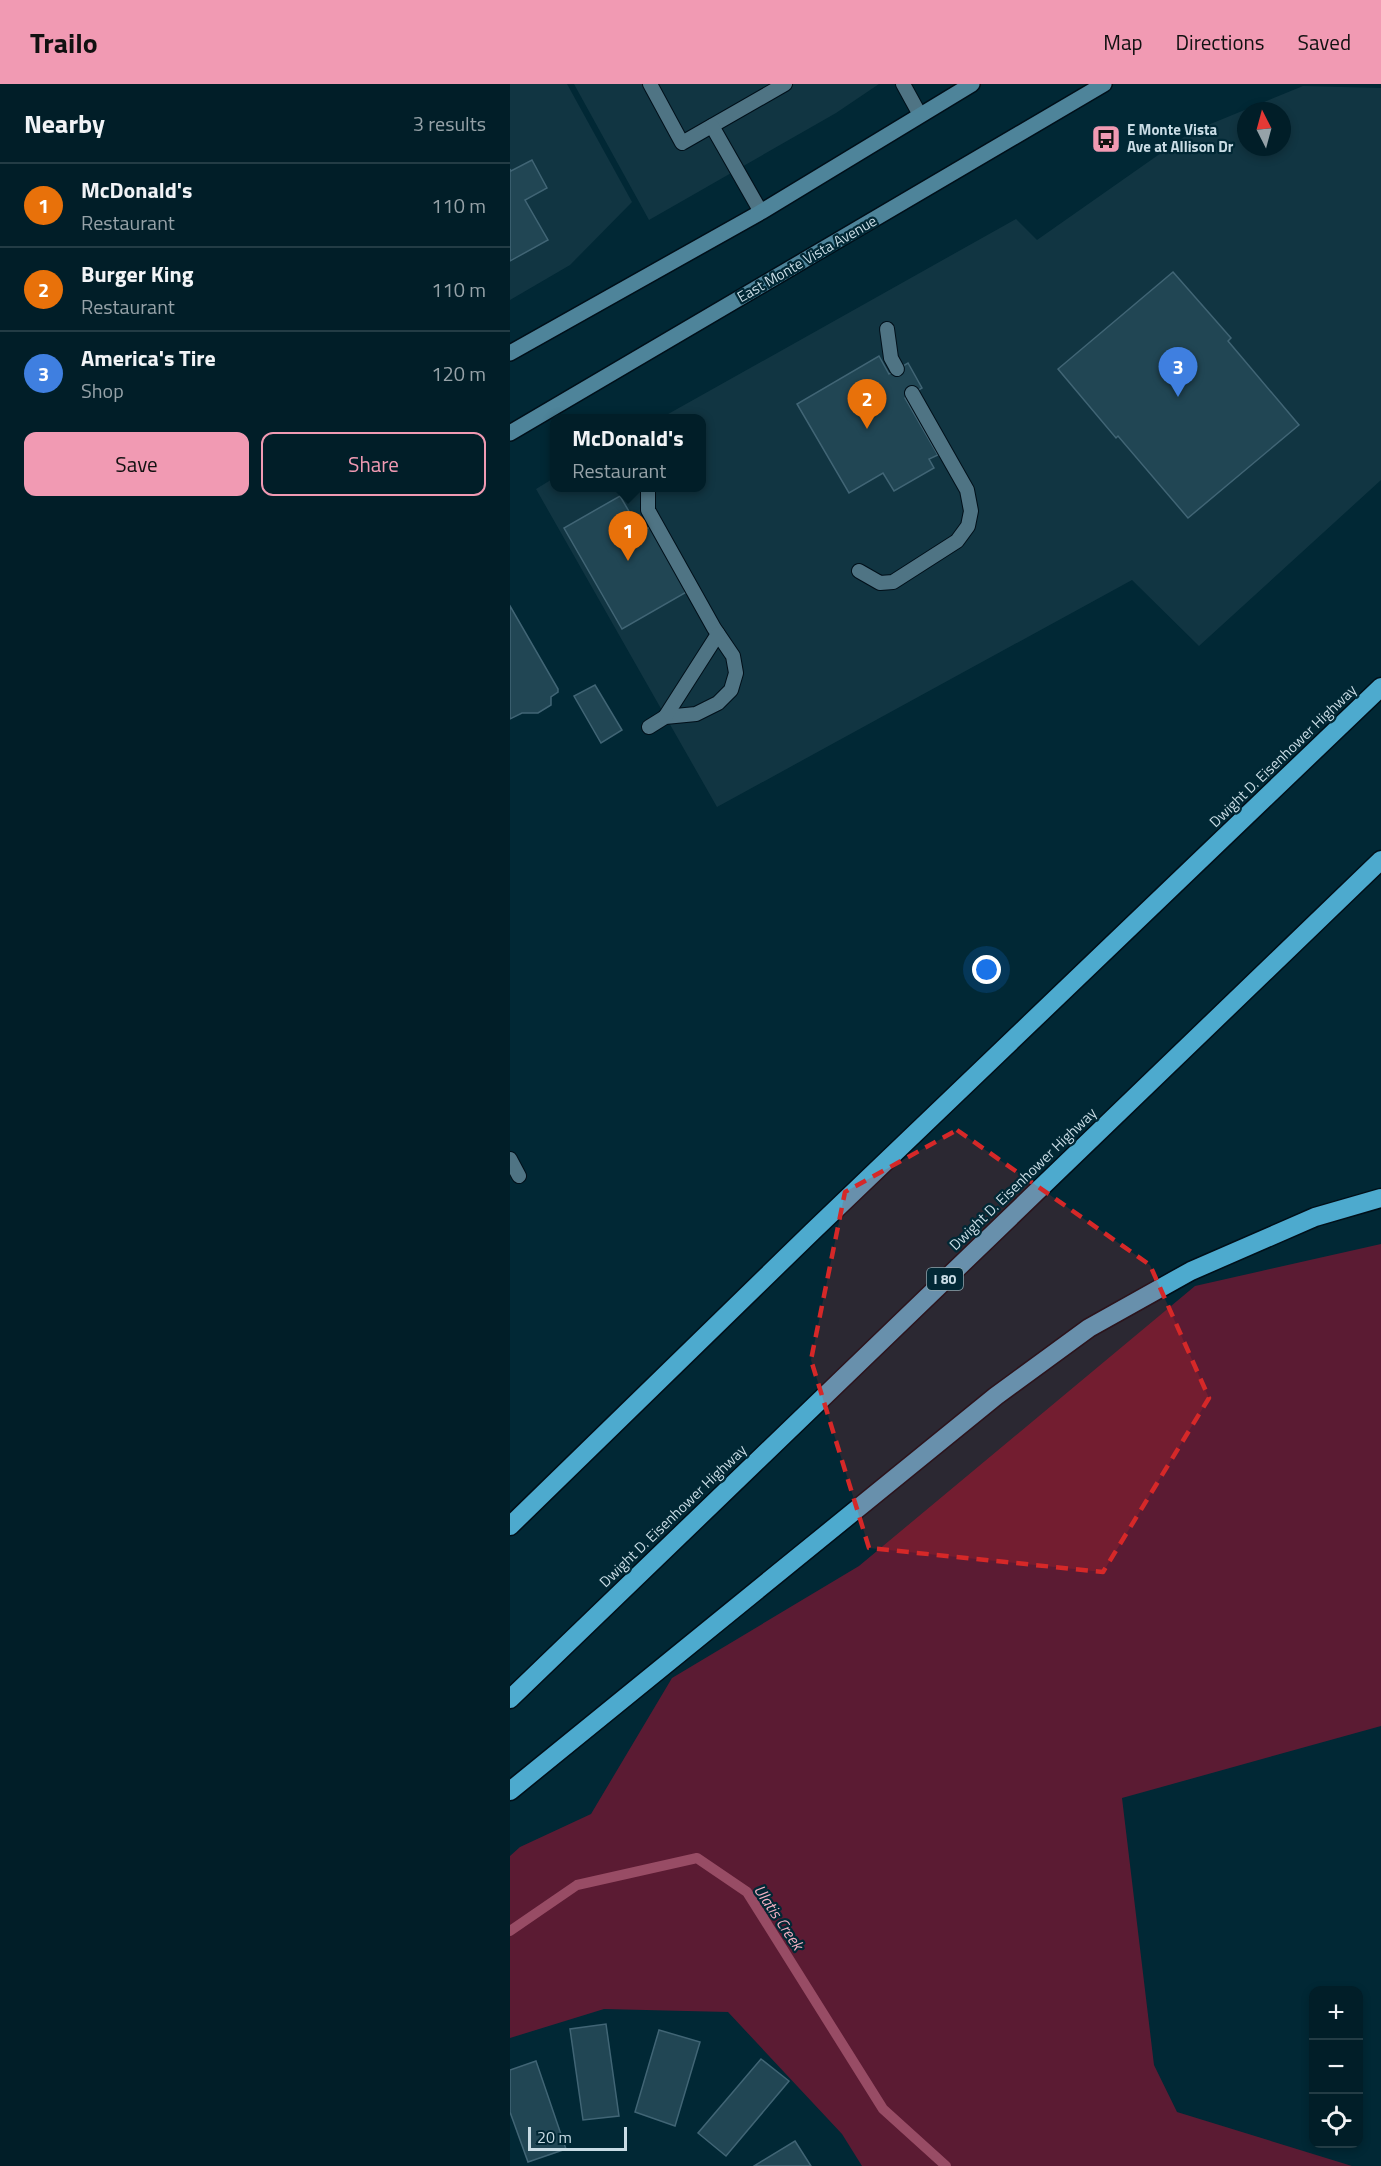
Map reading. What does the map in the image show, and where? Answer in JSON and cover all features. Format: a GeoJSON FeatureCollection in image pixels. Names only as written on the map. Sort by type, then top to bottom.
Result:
{"type":"FeatureCollection","features":[{"type":"Feature","properties":{"kind":"highway","name":"Dwight D. Eisenhower Highway"},"geometry":{"type":"LineString","coordinates":[[510,1526],[812,1232],[1381,687]]}},
{"type":"Feature","properties":{"kind":"highway","name":"Dwight D. Eisenhower Highway"},"geometry":{"type":"LineString","coordinates":[[510,1700],[1381,860]]}},
{"type":"Feature","properties":{"kind":"highway"},"geometry":{"type":"LineString","coordinates":[[510,1791],[996,1396],[1089,1328],[1191,1271],[1315,1217],[1381,1198]]}},
{"type":"Feature","properties":{"kind":"main road"},"geometry":{"type":"LineString","coordinates":[[510,353],[761,212],[972,84]]}},
{"type":"Feature","properties":{"kind":"main road","name":"East Monte Vista Avenue"},"geometry":{"type":"LineString","coordinates":[[510,434],[1104,84]]}},
{"type":"Feature","properties":{"kind":"lane"},"geometry":{"type":"LineString","coordinates":[[650,84],[682,143],[785,84]]}},
{"type":"Feature","properties":{"kind":"lane"},"geometry":{"type":"LineString","coordinates":[[903,84],[920,116]]}},
{"type":"Feature","properties":{"kind":"lane"},"geometry":{"type":"LineString","coordinates":[[712,126],[761,212]]}},
{"type":"Feature","properties":{"kind":"lane"},"geometry":{"type":"LineString","coordinates":[[888,330],[891,358],[897,369]]}},
{"type":"Feature","properties":{"kind":"lane"},"geometry":{"type":"LineString","coordinates":[[858,571],[880,583],[893,582],[957,541],[968,526],[970,511],[967,490],[912,393]]}},
{"type":"Feature","properties":{"kind":"lane"},"geometry":{"type":"LineString","coordinates":[[648,492],[648,510],[718,634],[733,656],[736,673],[731,690],[718,703],[696,714],[665,717]]}},
{"type":"Feature","properties":{"kind":"lane"},"geometry":{"type":"LineString","coordinates":[[649,727],[665,717],[718,634]]}},
{"type":"Feature","properties":{"kind":"lane"},"geometry":{"type":"LineString","coordinates":[[510,1159],[519,1176]]}},
{"type":"Feature","properties":{"kind":"highlighted area"},"geometry":{"type":"Polygon","coordinates":[[[957,1130],[1150,1265],[1209,1398],[1103,1572],[869,1548],[811,1360],[845,1192],[957,1130]]]}},
{"type":"Feature","properties":{"kind":"shaded area"},"geometry":{"type":"Polygon","coordinates":[[[510,84],[567,84],[632,202],[570,265],[510,300],[510,84]]]}},
{"type":"Feature","properties":{"kind":"shaded area"},"geometry":{"type":"Polygon","coordinates":[[[574,84],[879,84],[836,113],[649,220],[574,84]]]}},
{"type":"Feature","properties":{"kind":"shaded area"},"geometry":{"type":"Polygon","coordinates":[[[1303,86],[1381,88],[1381,480],[1199,646],[1132,580],[717,807],[536,489],[550,480],[550,492],[706,492],[706,414],[668,414],[1016,219],[1037,240],[1191,132],[1237,113],[1237,156],[1291,156],[1291,102],[1264,102],[1303,86]]]}},
{"type":"Feature","properties":{"kind":"shaded area"},"geometry":{"type":"Polygon","coordinates":[[[1381,1244],[1381,1726],[1122,1798],[1154,2065],[1177,2112],[1352,2166],[862,2166],[842,2134],[728,2012],[604,2009],[510,2038],[510,1856],[520,1847],[591,1814],[672,1678],[859,1566],[1195,1286],[1381,1244]]]}},
{"type":"Feature","properties":{"kind":"building"},"geometry":{"type":"Polygon","coordinates":[[[532,160],[547,188],[525,200],[548,240],[510,261],[510,169],[511,171],[532,160]]]}},
{"type":"Feature","properties":{"kind":"building"},"geometry":{"type":"Polygon","coordinates":[[[1173,272],[1231,338],[1228,341],[1299,425],[1188,518],[1058,369],[1173,272]]]}},
{"type":"Feature","properties":{"kind":"building"},"geometry":{"type":"Polygon","coordinates":[[[879,356],[889,374],[908,363],[922,388],[905,398],[938,455],[929,459],[934,468],[894,491],[883,473],[849,493],[797,404],[879,356]]]}},
{"type":"Feature","properties":{"kind":"building"},"geometry":{"type":"Polygon","coordinates":[[[620,496],[641,532],[653,525],[690,590],[622,629],[564,528],[620,496]]]}},
{"type":"Feature","properties":{"kind":"building"},"geometry":{"type":"Polygon","coordinates":[[[510,606],[558,692],[551,697],[551,705],[538,713],[522,713],[510,719],[510,606]]]}},
{"type":"Feature","properties":{"kind":"building"},"geometry":{"type":"Polygon","coordinates":[[[595,685],[622,730],[601,743],[574,696],[595,685]]]}},
{"type":"Feature","properties":{"kind":"building"},"geometry":{"type":"Polygon","coordinates":[[[606,2024],[619,2116],[583,2120],[570,2029],[606,2024]]]}},
{"type":"Feature","properties":{"kind":"building"},"geometry":{"type":"Polygon","coordinates":[[[659,2030],[700,2042],[675,2126],[635,2112],[659,2030]]]}},
{"type":"Feature","properties":{"kind":"building"},"geometry":{"type":"Polygon","coordinates":[[[761,2059],[789,2081],[726,2156],[698,2133],[761,2059]]]}},
{"type":"Feature","properties":{"kind":"building"},"geometry":{"type":"Polygon","coordinates":[[[536,2061],[566,2149],[528,2162],[510,2112],[510,2070],[536,2061]]]}},
{"type":"Feature","properties":{"kind":"building"},"geometry":{"type":"Polygon","coordinates":[[[795,2141],[811,2166],[754,2166],[795,2141]]]}},
{"type":"Feature","properties":{"kind":"waterway","name":"Ulatis Creek"},"geometry":{"type":"LineString","coordinates":[[510,1931],[577,1885],[697,1858],[747,1892],[883,2109],[946,2166]]}},
{"type":"Feature","properties":{"kind":"place","name":"E Monte Vista Ave at Allison Dr"},"geometry":{"type":"Point","coordinates":[1106,139]}},
{"type":"Feature","properties":{"kind":"place","name":"America's Tire"},"geometry":{"type":"Point","coordinates":[1178,397]}},
{"type":"Feature","properties":{"kind":"place","name":"Burger King"},"geometry":{"type":"Point","coordinates":[867,429]}},
{"type":"Feature","properties":{"kind":"place","name":"McDonald's"},"geometry":{"type":"Point","coordinates":[628,561]}}]}
